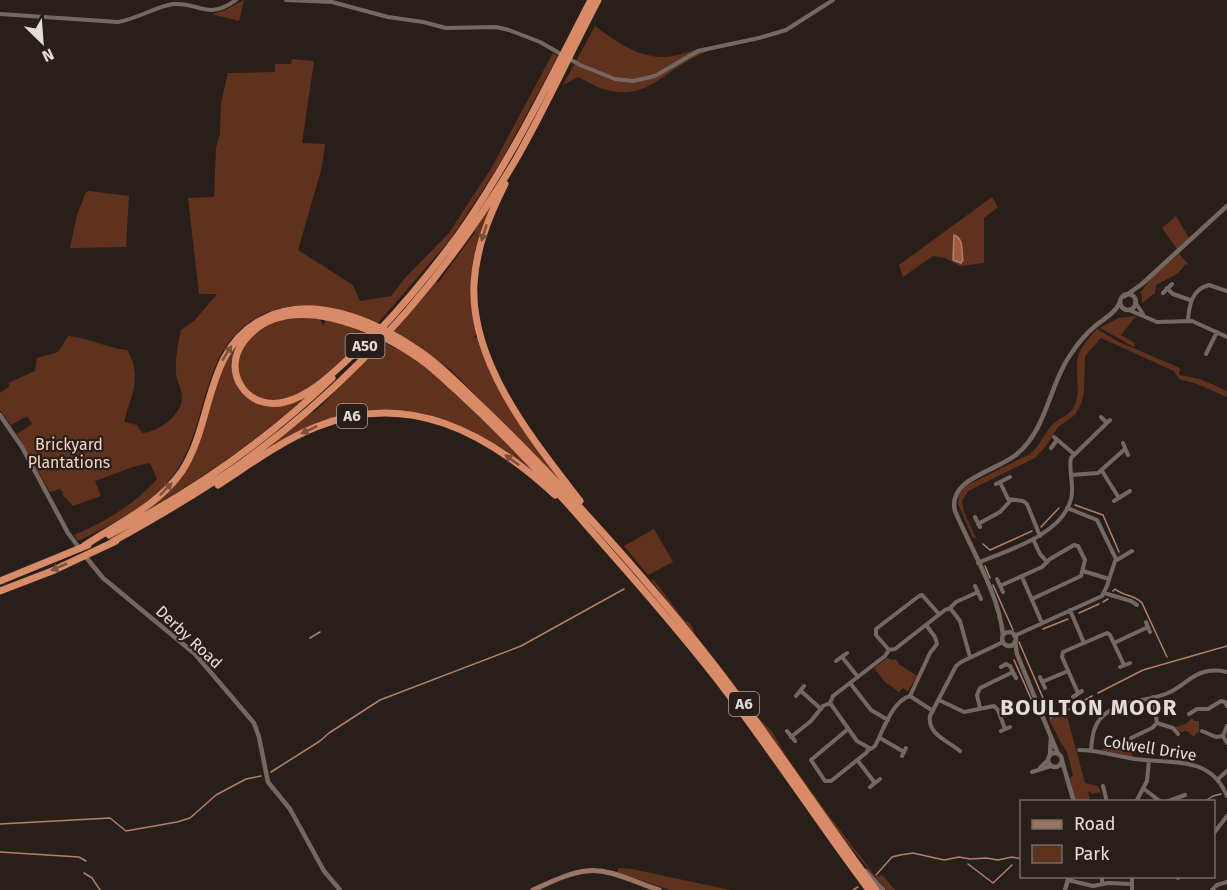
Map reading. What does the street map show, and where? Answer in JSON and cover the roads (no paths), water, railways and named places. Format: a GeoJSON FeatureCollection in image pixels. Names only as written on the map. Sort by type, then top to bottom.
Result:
{"type":"FeatureCollection","features":[{"type":"Feature","properties":{"kind":"highway","name":"A50"},"geometry":{"type":"LineString","coordinates":[[0,581],[84,546],[157,509],[240,455],[320,390],[374,337],[423,281],[477,208],[509,155],[591,0]]}},
{"type":"Feature","properties":{"kind":"highway","name":"A50"},"geometry":{"type":"LineString","coordinates":[[0,591],[112,543],[187,499],[244,461],[292,423],[346,375],[398,321],[445,265],[481,214],[515,160],[598,0]]}},
{"type":"Feature","properties":{"kind":"highway"},"geometry":{"type":"LineString","coordinates":[[515,160],[487,224],[479,249],[474,286],[479,331],[494,371],[517,413],[550,463],[599,528]]}},
{"type":"Feature","properties":{"kind":"highway","name":"A6"},"geometry":{"type":"LineString","coordinates":[[84,546],[148,505],[177,477],[195,445],[222,362],[236,340],[249,328],[269,316],[296,309],[332,312],[360,323],[402,343],[438,365],[522,446],[599,528],[659,597],[726,680],[876,890]]}},
{"type":"Feature","properties":{"kind":"highway"},"geometry":{"type":"LineString","coordinates":[[360,323],[306,314],[283,317],[267,323],[252,333],[239,349],[235,366],[238,383],[246,393],[259,401],[276,404],[287,402],[302,396],[316,386],[374,337]]}},
{"type":"Feature","properties":{"kind":"highway"},"geometry":{"type":"LineString","coordinates":[[402,343],[476,409],[546,480],[587,526]]}},
{"type":"Feature","properties":{"kind":"highway","name":"A6"},"geometry":{"type":"LineString","coordinates":[[112,543],[181,507],[306,432],[346,418],[379,413],[425,417],[451,424],[471,434],[522,467],[587,526],[668,618],[720,684],[869,890]]}},
{"type":"Feature","properties":{"kind":"main road"},"geometry":{"type":"LineString","coordinates":[[533,890],[572,874],[593,870],[610,873],[659,890]]}},
{"type":"Feature","properties":{"kind":"street"},"geometry":{"type":"LineString","coordinates":[[0,14],[118,22],[171,5],[213,10],[225,8],[236,0]]}},
{"type":"Feature","properties":{"kind":"street"},"geometry":{"type":"LineString","coordinates":[[286,0],[332,2],[446,28],[496,27],[519,34],[580,65],[615,79],[640,81],[655,76],[698,51],[786,30],[833,0]]}},
{"type":"Feature","properties":{"kind":"street"},"geometry":{"type":"LineString","coordinates":[[1003,642],[1002,623],[955,511],[954,503],[958,490],[970,480],[1007,462],[1026,446],[1040,425],[1064,364],[1087,333],[1110,315],[1125,296],[1142,284],[1227,206]]}},
{"type":"Feature","properties":{"kind":"street"},"geometry":{"type":"LineString","coordinates":[[1110,315],[1134,307],[1137,292],[1142,284]]}},
{"type":"Feature","properties":{"kind":"street"},"geometry":{"type":"LineString","coordinates":[[1163,293],[1172,284]]}},
{"type":"Feature","properties":{"kind":"street"},"geometry":{"type":"LineString","coordinates":[[1188,321],[1190,300],[1200,289],[1207,285],[1227,291]]}},
{"type":"Feature","properties":{"kind":"street"},"geometry":{"type":"LineString","coordinates":[[1167,288],[1173,294],[1190,300]]}},
{"type":"Feature","properties":{"kind":"street"},"geometry":{"type":"LineString","coordinates":[[1125,296],[1130,295],[1143,315]]}},
{"type":"Feature","properties":{"kind":"street"},"geometry":{"type":"LineString","coordinates":[[1120,302],[1122,308],[1143,315],[1152,321],[1162,323],[1188,321],[1205,326],[1227,337]]}},
{"type":"Feature","properties":{"kind":"street"},"geometry":{"type":"LineString","coordinates":[[1206,354],[1217,332]]}},
{"type":"Feature","properties":{"kind":"street","name":"Derby Road"},"geometry":{"type":"LineString","coordinates":[[0,415],[30,461],[68,533],[95,569],[116,590],[195,654],[254,723],[268,782],[290,809],[324,871],[340,890]]}},
{"type":"Feature","properties":{"kind":"street"},"geometry":{"type":"LineString","coordinates":[[978,563],[1040,536],[1050,529],[1067,508],[1072,494],[1070,462],[1074,454],[1108,422],[1101,417]]}},
{"type":"Feature","properties":{"kind":"street"},"geometry":{"type":"LineString","coordinates":[[1051,448],[1056,439],[1074,454]]}},
{"type":"Feature","properties":{"kind":"street"},"geometry":{"type":"LineString","coordinates":[[1123,443],[1128,454]]}},
{"type":"Feature","properties":{"kind":"street"},"geometry":{"type":"LineString","coordinates":[[1071,475],[1094,474],[1102,471],[1125,449]]}},
{"type":"Feature","properties":{"kind":"street"},"geometry":{"type":"LineString","coordinates":[[1102,471],[1116,499],[1130,490]]}},
{"type":"Feature","properties":{"kind":"street"},"geometry":{"type":"LineString","coordinates":[[1010,477],[998,483],[1006,497],[1027,504],[1040,536]]}},
{"type":"Feature","properties":{"kind":"street"},"geometry":{"type":"LineString","coordinates":[[975,517],[979,525],[999,513],[1011,500]]}},
{"type":"Feature","properties":{"kind":"street"},"geometry":{"type":"LineString","coordinates":[[1003,635],[1013,636],[1099,598],[1104,593],[1116,559],[1097,520],[1067,508]]}},
{"type":"Feature","properties":{"kind":"street"},"geometry":{"type":"LineString","coordinates":[[1033,539],[1040,554],[1047,562]]}},
{"type":"Feature","properties":{"kind":"street"},"geometry":{"type":"LineString","coordinates":[[1000,586],[1042,567],[1076,545],[1085,560],[1079,578],[1032,598]]}},
{"type":"Feature","properties":{"kind":"street"},"geometry":{"type":"LineString","coordinates":[[1116,559],[1132,552]]}},
{"type":"Feature","properties":{"kind":"street"},"geometry":{"type":"LineString","coordinates":[[1083,571],[1109,579]]}},
{"type":"Feature","properties":{"kind":"street"},"geometry":{"type":"LineString","coordinates":[[1022,577],[1042,623]]}},
{"type":"Feature","properties":{"kind":"street"},"geometry":{"type":"LineString","coordinates":[[997,579],[1003,592]]}},
{"type":"Feature","properties":{"kind":"street"},"geometry":{"type":"LineString","coordinates":[[975,586],[981,599]]}},
{"type":"Feature","properties":{"kind":"street"},"geometry":{"type":"LineString","coordinates":[[791,736],[811,721],[821,709],[830,704],[833,696],[885,656],[889,650],[895,649],[950,609],[956,602],[978,592]]}},
{"type":"Feature","properties":{"kind":"street"},"geometry":{"type":"LineString","coordinates":[[1104,593],[1137,605]]}},
{"type":"Feature","properties":{"kind":"street"},"geometry":{"type":"LineString","coordinates":[[889,650],[876,635],[876,629],[919,596],[926,597],[939,615]]}},
{"type":"Feature","properties":{"kind":"street"},"geometry":{"type":"LineString","coordinates":[[950,609],[960,621],[970,657]]}},
{"type":"Feature","properties":{"kind":"street"},"geometry":{"type":"LineString","coordinates":[[1070,610],[1084,643]]}},
{"type":"Feature","properties":{"kind":"street"},"geometry":{"type":"LineString","coordinates":[[1114,643],[1149,629],[1146,622]]}},
{"type":"Feature","properties":{"kind":"street"},"geometry":{"type":"LineString","coordinates":[[1002,623],[1013,636],[1017,654],[1062,760],[1074,800]]}},
{"type":"Feature","properties":{"kind":"street"},"geometry":{"type":"LineString","coordinates":[[849,729],[812,758],[811,762],[825,781],[828,782],[858,761],[869,748],[873,748],[888,720],[904,699],[910,696],[930,653],[937,644],[926,625]]}},
{"type":"Feature","properties":{"kind":"street"},"geometry":{"type":"LineString","coordinates":[[1073,697],[1080,692],[1068,671],[1062,654],[1107,633],[1114,643],[1122,666],[1130,663]]}},
{"type":"Feature","properties":{"kind":"street"},"geometry":{"type":"LineString","coordinates":[[1008,645],[1013,636]]}},
{"type":"Feature","properties":{"kind":"street"},"geometry":{"type":"LineString","coordinates":[[960,751],[933,731],[929,721],[956,666],[1003,642]]}},
{"type":"Feature","properties":{"kind":"street"},"geometry":{"type":"LineString","coordinates":[[1003,642],[1017,654]]}},
{"type":"Feature","properties":{"kind":"street"},"geometry":{"type":"LineString","coordinates":[[836,661],[847,653]]}},
{"type":"Feature","properties":{"kind":"street"},"geometry":{"type":"LineString","coordinates":[[842,657],[858,677]]}},
{"type":"Feature","properties":{"kind":"street"},"geometry":{"type":"LineString","coordinates":[[1001,667],[1008,664],[1016,678]]}},
{"type":"Feature","properties":{"kind":"street"},"geometry":{"type":"LineString","coordinates":[[980,708],[977,695],[980,688],[1012,670]]}},
{"type":"Feature","properties":{"kind":"street"},"geometry":{"type":"LineString","coordinates":[[1091,750],[1096,727],[1106,713],[1123,704],[1171,691],[1201,672],[1214,670],[1227,672]]}},
{"type":"Feature","properties":{"kind":"street"},"geometry":{"type":"LineString","coordinates":[[1045,688],[1041,679],[1068,671]]}},
{"type":"Feature","properties":{"kind":"street"},"geometry":{"type":"LineString","coordinates":[[850,683],[871,710],[888,720]]}},
{"type":"Feature","properties":{"kind":"street"},"geometry":{"type":"LineString","coordinates":[[796,696],[804,686]]}},
{"type":"Feature","properties":{"kind":"street"},"geometry":{"type":"LineString","coordinates":[[801,691],[821,709]]}},
{"type":"Feature","properties":{"kind":"street"},"geometry":{"type":"LineString","coordinates":[[910,696],[933,711]]}},
{"type":"Feature","properties":{"kind":"street"},"geometry":{"type":"LineString","coordinates":[[1153,697],[1157,723]]}},
{"type":"Feature","properties":{"kind":"street"},"geometry":{"type":"LineString","coordinates":[[939,700],[964,712],[990,705],[995,707],[1006,729]]}},
{"type":"Feature","properties":{"kind":"street"},"geometry":{"type":"LineString","coordinates":[[1189,714],[1197,709],[1208,709],[1221,701],[1227,706]]}},
{"type":"Feature","properties":{"kind":"street"},"geometry":{"type":"LineString","coordinates":[[830,704],[857,741],[869,748]]}},
{"type":"Feature","properties":{"kind":"street"},"geometry":{"type":"LineString","coordinates":[[1157,723],[1173,728],[1178,734]]}},
{"type":"Feature","properties":{"kind":"street"},"geometry":{"type":"LineString","coordinates":[[1131,738],[1152,728],[1157,723]]}},
{"type":"Feature","properties":{"kind":"street"},"geometry":{"type":"LineString","coordinates":[[1222,736],[1227,726]]}},
{"type":"Feature","properties":{"kind":"street"},"geometry":{"type":"LineString","coordinates":[[1202,730],[1209,730],[1216,737],[1222,736]]}},
{"type":"Feature","properties":{"kind":"street"},"geometry":{"type":"LineString","coordinates":[[787,731],[795,741]]}},
{"type":"Feature","properties":{"kind":"street"},"geometry":{"type":"LineString","coordinates":[[1051,734],[1049,758],[1052,766],[1067,777]]}},
{"type":"Feature","properties":{"kind":"street"},"geometry":{"type":"LineString","coordinates":[[1222,736],[1227,743]]}},
{"type":"Feature","properties":{"kind":"street"},"geometry":{"type":"LineString","coordinates":[[880,738],[904,752]]}},
{"type":"Feature","properties":{"kind":"street","name":"Colwell Drive"},"geometry":{"type":"LineString","coordinates":[[1079,750],[1188,764],[1201,768],[1218,779]]}},
{"type":"Feature","properties":{"kind":"street"},"geometry":{"type":"LineString","coordinates":[[1032,772],[1052,754],[1058,754]]}},
{"type":"Feature","properties":{"kind":"street"},"geometry":{"type":"LineString","coordinates":[[1039,768],[1060,765],[1062,760]]}},
{"type":"Feature","properties":{"kind":"street"},"geometry":{"type":"LineString","coordinates":[[1137,800],[1147,781],[1149,760]]}},
{"type":"Feature","properties":{"kind":"street"},"geometry":{"type":"LineString","coordinates":[[858,761],[875,783]]}},
{"type":"Feature","properties":{"kind":"street"},"geometry":{"type":"LineString","coordinates":[[1227,771],[1218,779],[1227,796]]}},
{"type":"Feature","properties":{"kind":"street"},"geometry":{"type":"LineString","coordinates":[[870,787],[880,779]]}},
{"type":"Feature","properties":{"kind":"street"},"geometry":{"type":"LineString","coordinates":[[1103,786],[1107,800]]}},
{"type":"Feature","properties":{"kind":"street"},"geometry":{"type":"LineString","coordinates":[[1144,789],[1160,800]]}},
{"type":"Feature","properties":{"kind":"street"},"geometry":{"type":"LineString","coordinates":[[1169,800],[1185,795]]}},
{"type":"Feature","properties":{"kind":"street"},"geometry":{"type":"LineString","coordinates":[[1215,832],[1227,816]]}},
{"type":"Feature","properties":{"kind":"street"},"geometry":{"type":"LineString","coordinates":[[855,861],[883,890]]}},
{"type":"Feature","properties":{"kind":"street"},"geometry":{"type":"LineString","coordinates":[[1065,890],[1069,878],[1095,888],[1102,885],[1132,884]]}},
{"type":"Feature","properties":{"kind":"street"},"geometry":{"type":"LineString","coordinates":[[1101,878],[1102,885]]}},
{"type":"Feature","properties":{"kind":"street"},"geometry":{"type":"LineString","coordinates":[[1132,878],[1132,890]]}},
{"type":"Feature","properties":{"kind":"street"},"geometry":{"type":"LineString","coordinates":[[1212,890],[1217,885],[1227,882]]}},
{"type":"Feature","properties":{"kind":"waterway"},"geometry":{"type":"LineString","coordinates":[[1075,505],[1103,515],[1119,552]]}},
{"type":"Feature","properties":{"kind":"waterway"},"geometry":{"type":"LineString","coordinates":[[1041,527],[1059,508]]}},
{"type":"Feature","properties":{"kind":"waterway"},"geometry":{"type":"LineString","coordinates":[[983,544],[990,550],[1032,531]]}},
{"type":"Feature","properties":{"kind":"waterway"},"geometry":{"type":"LineString","coordinates":[[985,566],[990,578]]}},
{"type":"Feature","properties":{"kind":"waterway"},"geometry":{"type":"LineString","coordinates":[[993,585],[1013,630]]}},
{"type":"Feature","properties":{"kind":"waterway"},"geometry":{"type":"LineString","coordinates":[[271,772],[380,700],[521,646],[624,589]]}},
{"type":"Feature","properties":{"kind":"waterway"},"geometry":{"type":"LineString","coordinates":[[1113,591],[1115,589],[1142,603],[1167,657]]}},
{"type":"Feature","properties":{"kind":"waterway"},"geometry":{"type":"LineString","coordinates":[[1103,602],[1108,599]]}},
{"type":"Feature","properties":{"kind":"waterway"},"geometry":{"type":"LineString","coordinates":[[1079,613],[1099,604]]}},
{"type":"Feature","properties":{"kind":"waterway"},"geometry":{"type":"LineString","coordinates":[[1043,629],[1068,619]]}},
{"type":"Feature","properties":{"kind":"waterway"},"geometry":{"type":"LineString","coordinates":[[310,638],[320,632]]}},
{"type":"Feature","properties":{"kind":"waterway"},"geometry":{"type":"LineString","coordinates":[[1019,642],[1046,705]]}},
{"type":"Feature","properties":{"kind":"waterway"},"geometry":{"type":"LineString","coordinates":[[1098,693],[1143,670],[1227,646]]}},
{"type":"Feature","properties":{"kind":"waterway"},"geometry":{"type":"LineString","coordinates":[[1014,660],[1037,712]]}},
{"type":"Feature","properties":{"kind":"waterway"},"geometry":{"type":"LineString","coordinates":[[1061,714],[1092,696]]}},
{"type":"Feature","properties":{"kind":"waterway"},"geometry":{"type":"LineString","coordinates":[[1048,710],[1051,718]]}},
{"type":"Feature","properties":{"kind":"waterway"},"geometry":{"type":"LineString","coordinates":[[0,824],[110,818],[126,831],[177,822],[190,818],[216,795],[246,779],[261,776]]}},
{"type":"Feature","properties":{"kind":"waterway"},"geometry":{"type":"LineString","coordinates":[[1207,800],[1221,794]]}},
{"type":"Feature","properties":{"kind":"waterway"},"geometry":{"type":"LineString","coordinates":[[0,852],[79,857],[86,861]]}},
{"type":"Feature","properties":{"kind":"waterway"},"geometry":{"type":"LineString","coordinates":[[876,875],[892,857],[913,853],[944,860],[959,857],[998,860],[1012,857],[1020,859]]}},
{"type":"Feature","properties":{"kind":"waterway"},"geometry":{"type":"LineString","coordinates":[[968,864],[993,883],[1012,865]]}},
{"type":"Feature","properties":{"kind":"waterway"},"geometry":{"type":"LineString","coordinates":[[84,873],[92,878],[100,890]]}},
{"type":"Feature","properties":{"kind":"waterway"},"geometry":{"type":"LineString","coordinates":[[853,890],[858,887]]}},
{"type":"Feature","properties":{"kind":"district","name":"BOULTON MOOR"},"geometry":{"type":"Point","coordinates":[1089,707]}},
{"type":"Feature","properties":{"kind":"park label","name":"Brickyard Plantations"},"geometry":{"type":"Point","coordinates":[69,453]}}]}
